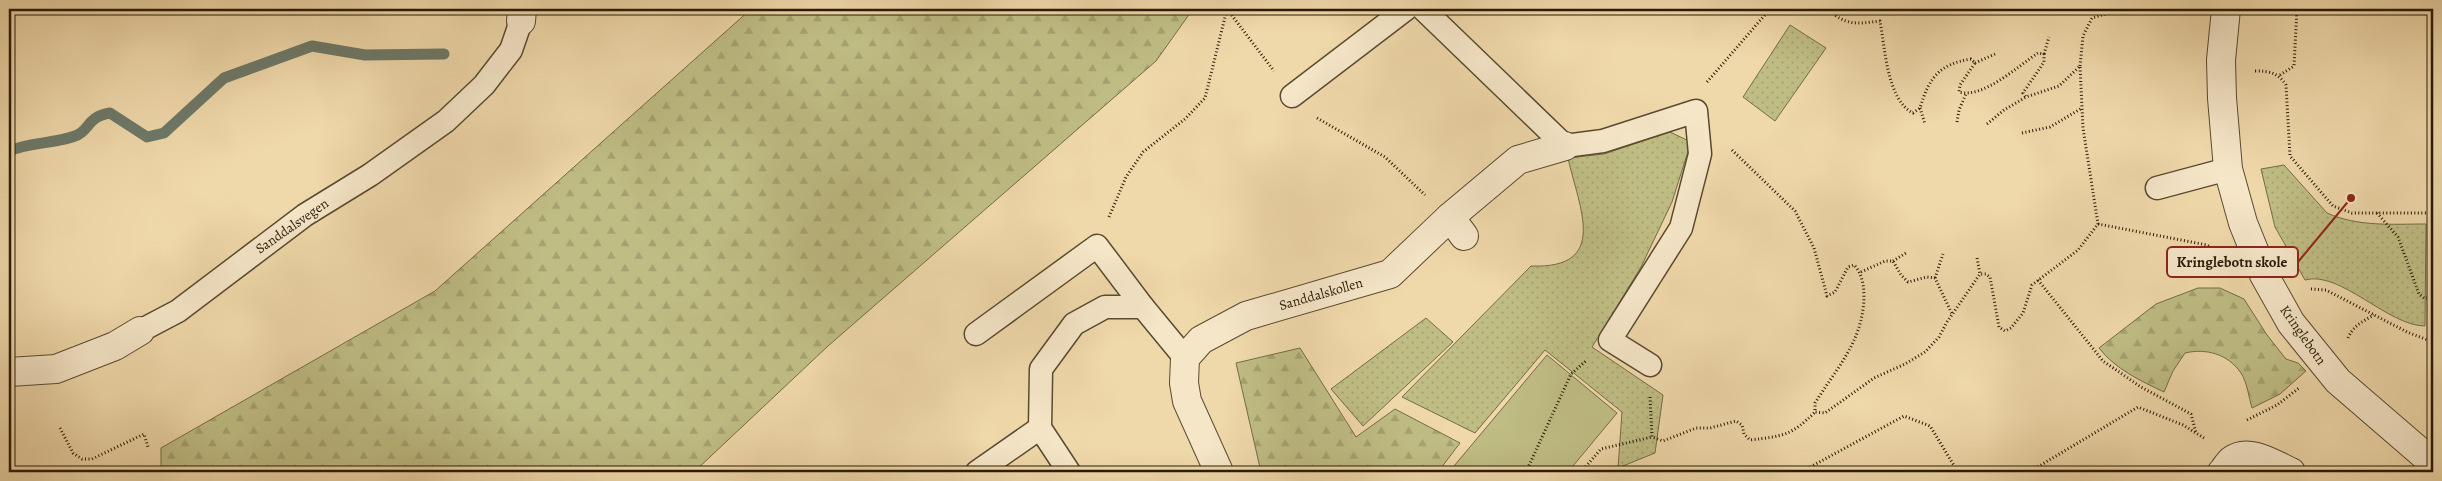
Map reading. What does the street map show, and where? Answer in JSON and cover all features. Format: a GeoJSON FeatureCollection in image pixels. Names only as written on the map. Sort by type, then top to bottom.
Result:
{"type":"FeatureCollection","features":[{"type":"Feature","properties":{"kind":"street","name":"Kringlebotn"},"geometry":{"type":"LineString","coordinates":[[2226,9],[2221,60],[2228,169],[2253,248],[2264,274],[2291,322],[2325,367],[2338,381],[2433,463],[2424,472]]}},
{"type":"Feature","properties":{"kind":"street","name":"Sanddalskollen"},"geometry":{"type":"LineString","coordinates":[[1185,358],[1200,340],[1246,316],[1390,274],[1457,227],[1518,160],[1565,146]]}},
{"type":"Feature","properties":{"kind":"street","name":"Sanddalsvegen"},"geometry":{"type":"LineString","coordinates":[[9,372],[56,369],[114,346],[140,331]]}},
{"type":"Feature","properties":{"kind":"street"},"geometry":{"type":"LineString","coordinates":[[1185,358],[1184,383],[1188,401],[1219,472]]}},
{"type":"Feature","properties":{"kind":"street"},"geometry":{"type":"LineString","coordinates":[[2227,466],[2246,455],[2262,458],[2291,472]]}},
{"type":"Feature","properties":{"kind":"lane"},"geometry":{"type":"LineString","coordinates":[[1292,96],[1406,9]]}},
{"type":"Feature","properties":{"kind":"lane"},"geometry":{"type":"LineString","coordinates":[[1423,9],[1565,146],[1603,141],[1696,111],[1700,154],[1681,228],[1610,340],[1650,365]]}},
{"type":"Feature","properties":{"kind":"lane","name":"Sanddalsvegen"},"geometry":{"type":"LineString","coordinates":[[140,331],[178,311],[305,215],[370,175],[446,121],[484,85],[511,50],[521,15]]}},
{"type":"Feature","properties":{"kind":"lane"},"geometry":{"type":"LineString","coordinates":[[2157,188],[2228,169]]}},
{"type":"Feature","properties":{"kind":"lane"},"geometry":{"type":"LineString","coordinates":[[976,334],[1097,246],[1143,307],[1185,358]]}},
{"type":"Feature","properties":{"kind":"lane"},"geometry":{"type":"LineString","coordinates":[[1069,472],[1040,428],[1040,369],[1074,324],[1105,307],[1143,307]]}},
{"type":"Feature","properties":{"kind":"lane"},"geometry":{"type":"LineString","coordinates":[[977,472],[1040,428]]}},
{"type":"Feature","properties":{"kind":"path"},"geometry":{"type":"LineString","coordinates":[[1097,246],[1126,177],[1144,152],[1184,119],[1205,98],[1227,9],[1292,96],[1324,123],[1385,157],[1457,227]]}},
{"type":"Feature","properties":{"kind":"path"},"geometry":{"type":"LineString","coordinates":[[1581,472],[1601,449],[1652,437],[1663,442],[1696,428],[1710,428],[1736,421],[1742,425],[1744,434],[1750,440],[1782,436],[1799,428],[1815,412],[1815,403],[1856,338],[1861,320],[1864,294],[1861,272],[1854,265],[1848,267],[1835,292],[1827,296],[1814,248],[1795,212],[1696,111],[1708,80],[1770,9]]}},
{"type":"Feature","properties":{"kind":"path"},"geometry":{"type":"LineString","coordinates":[[1827,9],[1851,24],[1880,22],[1889,74],[1897,96],[1905,109],[1913,113],[1920,108]]}},
{"type":"Feature","properties":{"kind":"path"},"geometry":{"type":"LineString","coordinates":[[2280,75],[2294,66],[2297,9]]}},
{"type":"Feature","properties":{"kind":"path"},"geometry":{"type":"LineString","coordinates":[[1980,274],[1986,274],[1990,277],[1999,327],[2005,331],[2011,328],[2022,313],[2032,285],[2078,250],[2098,224],[2083,128],[2080,66],[2084,36],[2092,18],[2116,11],[2127,11]]}},
{"type":"Feature","properties":{"kind":"path"},"geometry":{"type":"LineString","coordinates":[[2026,97],[2023,93],[2044,62],[2044,54],[2049,37]]}},
{"type":"Feature","properties":{"kind":"path"},"geometry":{"type":"LineString","coordinates":[[1995,54],[1975,63],[1960,85],[1959,92],[1966,94],[1996,83],[2038,53],[2044,54]]}},
{"type":"Feature","properties":{"kind":"path"},"geometry":{"type":"LineString","coordinates":[[1925,124],[1920,108],[1925,91],[1933,78],[1946,66],[1971,59],[1975,63]]}},
{"type":"Feature","properties":{"kind":"path"},"geometry":{"type":"LineString","coordinates":[[1987,124],[2004,110],[2026,97],[2059,86],[2080,66]]}},
{"type":"Feature","properties":{"kind":"path"},"geometry":{"type":"LineString","coordinates":[[2252,70],[2280,75],[2286,85],[2290,156],[2333,206],[2352,213],[2432,213],[2430,298],[2432,341],[2407,332],[2326,290],[2316,288],[2307,290]]}},
{"type":"Feature","properties":{"kind":"path"},"geometry":{"type":"LineString","coordinates":[[1957,122],[1959,110],[1966,94]]}},
{"type":"Feature","properties":{"kind":"path"},"geometry":{"type":"LineString","coordinates":[[2022,133],[2050,127],[2082,108]]}},
{"type":"Feature","properties":{"kind":"path"},"geometry":{"type":"LineString","coordinates":[[2376,213],[2398,237],[2420,294],[2424,298],[2430,298]]}},
{"type":"Feature","properties":{"kind":"path"},"geometry":{"type":"LineString","coordinates":[[2098,224],[2207,245]]}},
{"type":"Feature","properties":{"kind":"path"},"geometry":{"type":"LineString","coordinates":[[1861,272],[1885,261],[1894,261],[1906,253]]}},
{"type":"Feature","properties":{"kind":"path"},"geometry":{"type":"LineString","coordinates":[[1943,254],[1936,278],[1952,314]]}},
{"type":"Feature","properties":{"kind":"path"},"geometry":{"type":"LineString","coordinates":[[1815,412],[1825,413],[1874,378],[1925,352],[1939,337],[1952,314],[1980,274],[1977,258]]}},
{"type":"Feature","properties":{"kind":"path"},"geometry":{"type":"LineString","coordinates":[[1894,261],[1901,275],[1908,282],[1927,276],[1936,278]]}},
{"type":"Feature","properties":{"kind":"path"},"geometry":{"type":"LineString","coordinates":[[2038,280],[2103,361],[2142,387],[2191,414],[2196,433]]}},
{"type":"Feature","properties":{"kind":"path"},"geometry":{"type":"LineString","coordinates":[[2347,342],[2351,330],[2374,315]]}},
{"type":"Feature","properties":{"kind":"path"},"geometry":{"type":"LineString","coordinates":[[1526,472],[1571,374],[1610,340]]}},
{"type":"Feature","properties":{"kind":"path"},"geometry":{"type":"LineString","coordinates":[[1650,365],[1647,372],[1652,437]]}},
{"type":"Feature","properties":{"kind":"path"},"geometry":{"type":"LineString","coordinates":[[2246,421],[2277,405],[2305,383]]}},
{"type":"Feature","properties":{"kind":"path"},"geometry":{"type":"LineString","coordinates":[[2033,472],[2036,468],[2138,407],[2182,425],[2196,433],[2227,466]]}},
{"type":"Feature","properties":{"kind":"path"},"geometry":{"type":"LineString","coordinates":[[1801,472],[1904,416],[1930,426],[1958,472]]}},
{"type":"Feature","properties":{"kind":"path"},"geometry":{"type":"LineString","coordinates":[[60,428],[73,453],[82,459],[92,459],[144,434],[148,447]]}},
{"type":"Feature","properties":{"kind":"green space"},"geometry":{"type":"Polygon","coordinates":[[[751,9],[1193,9],[1156,61],[828,346],[694,472],[161,472],[161,448],[435,291],[751,9]]]}},
{"type":"Feature","properties":{"kind":"green space"},"geometry":{"type":"Polygon","coordinates":[[[1790,25],[1826,48],[1775,121],[1743,97],[1790,25]]]}},
{"type":"Feature","properties":{"kind":"green space"},"geometry":{"type":"Polygon","coordinates":[[[1670,132],[1691,142],[1672,202],[1641,267],[1592,347],[1663,395],[1655,453],[1618,468],[1622,412],[1545,350],[1475,433],[1402,397],[1531,266],[1556,264],[1572,257],[1580,246],[1583,232],[1582,215],[1568,158],[1604,154],[1670,132]]]}},
{"type":"Feature","properties":{"kind":"green space"},"geometry":{"type":"Polygon","coordinates":[[[2284,165],[2327,213],[2363,223],[2426,224],[2425,326],[2411,324],[2396,317],[2333,283],[2319,279],[2305,280],[2275,227],[2261,169],[2284,165]]]}},
{"type":"Feature","properties":{"kind":"green space"},"geometry":{"type":"Polygon","coordinates":[[[2198,288],[2220,288],[2244,299],[2267,335],[2286,359],[2298,363],[2306,371],[2280,394],[2252,408],[2241,373],[2230,361],[2216,354],[2201,351],[2185,353],[2173,371],[2164,392],[2121,368],[2099,348],[2156,304],[2198,288]]]}},
{"type":"Feature","properties":{"kind":"green space"},"geometry":{"type":"Polygon","coordinates":[[[1426,318],[1453,342],[1363,426],[1331,389],[1426,318]]]}},
{"type":"Feature","properties":{"kind":"green space"},"geometry":{"type":"Polygon","coordinates":[[[1300,348],[1356,437],[1395,409],[1460,443],[1438,472],[1261,472],[1236,363],[1300,348]]]}},
{"type":"Feature","properties":{"kind":"green space"},"geometry":{"type":"Polygon","coordinates":[[[1547,355],[1617,413],[1568,472],[1449,472],[1547,355]]]}},
{"type":"Feature","properties":{"kind":"waterway"},"geometry":{"type":"LineString","coordinates":[[9,151],[75,136],[80,134],[92,121],[110,113],[147,137],[164,133],[224,78],[312,46],[365,55],[444,54]]}},
{"type":"Feature","properties":{"kind":"place","name":"Kringlebotn skole"},"geometry":{"type":"Point","coordinates":[2351,198]}}]}
